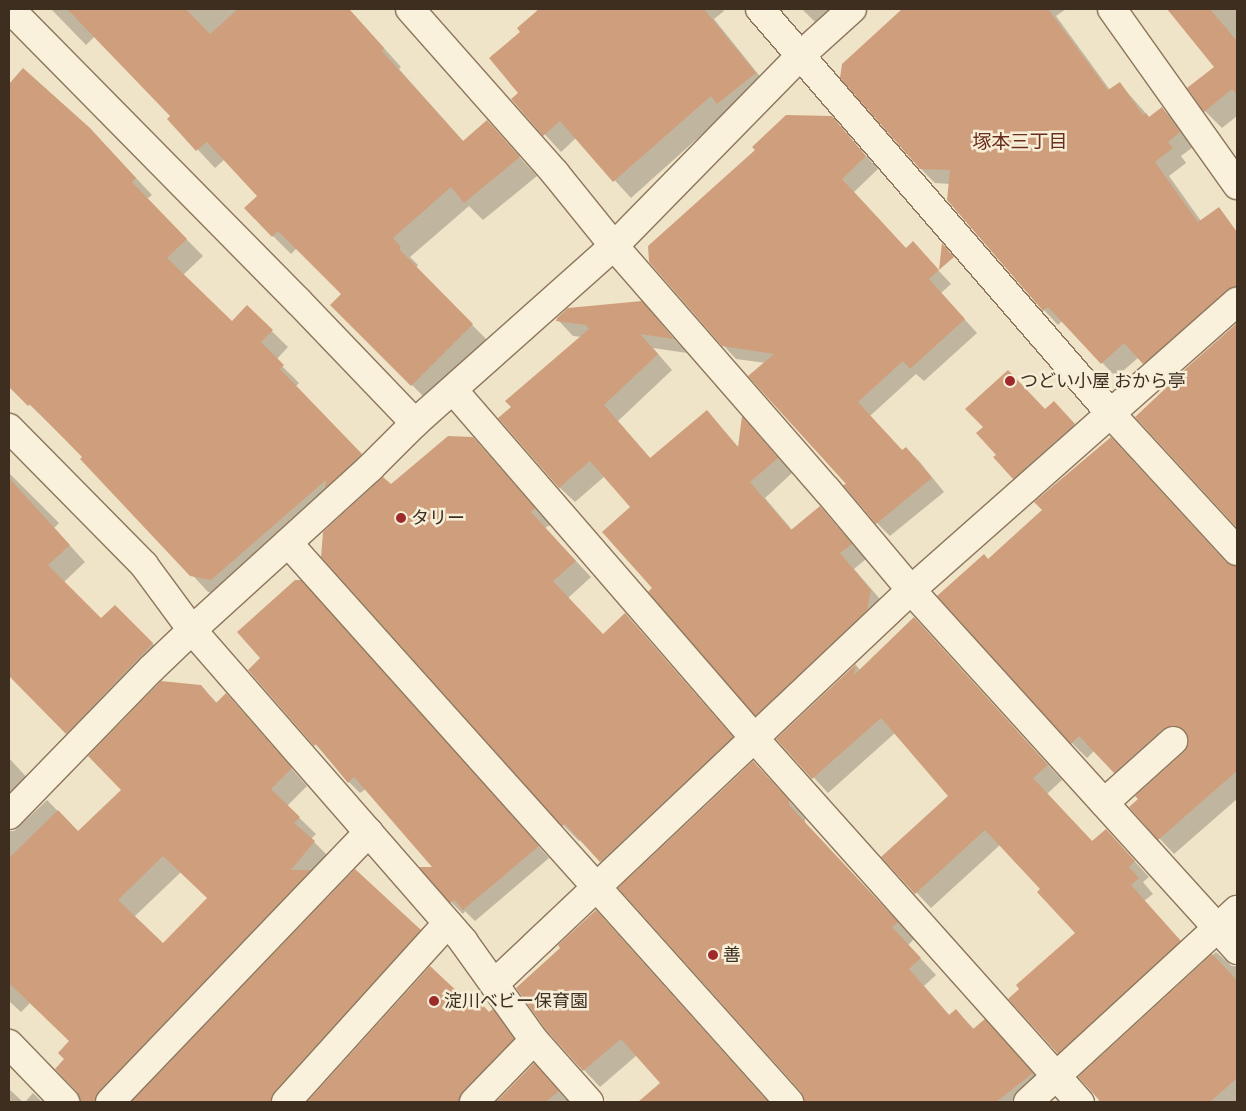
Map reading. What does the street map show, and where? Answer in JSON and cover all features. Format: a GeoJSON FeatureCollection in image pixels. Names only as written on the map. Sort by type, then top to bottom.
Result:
{"type":"FeatureCollection","features":[{"type":"Feature","properties":{"kind":"street"},"geometry":{"type":"LineString","coordinates":[[10,9],[298,301],[415,423]]}},
{"type":"Feature","properties":{"kind":"street"},"geometry":{"type":"LineString","coordinates":[[410,9],[555,173],[614,246],[912,590],[1104,803],[1227,919],[1237,950]]}},
{"type":"Feature","properties":{"kind":"street"},"geometry":{"type":"LineString","coordinates":[[760,9],[1111,414],[1237,551]]}},
{"type":"Feature","properties":{"kind":"street"},"geometry":{"type":"LineString","coordinates":[[9,815],[151,669],[415,423],[614,246],[800,56],[852,9]]}},
{"type":"Feature","properties":{"kind":"street"},"geometry":{"type":"LineString","coordinates":[[1112,9],[1236,182]]}},
{"type":"Feature","properties":{"kind":"street"},"geometry":{"type":"LineString","coordinates":[[494,984],[912,590],[1237,302]]}},
{"type":"Feature","properties":{"kind":"street"},"geometry":{"type":"LineString","coordinates":[[453,390],[754,738],[1080,1102]]}},
{"type":"Feature","properties":{"kind":"street"},"geometry":{"type":"LineString","coordinates":[[9,428],[144,565],[192,630],[463,941],[534,1040],[589,1102]]}},
{"type":"Feature","properties":{"kind":"street"},"geometry":{"type":"LineString","coordinates":[[288,543],[790,1102]]}},
{"type":"Feature","properties":{"kind":"street"},"geometry":{"type":"LineString","coordinates":[[1104,803],[1173,741]]}},
{"type":"Feature","properties":{"kind":"street"},"geometry":{"type":"LineString","coordinates":[[110,1102],[369,832]]}},
{"type":"Feature","properties":{"kind":"street"},"geometry":{"type":"LineString","coordinates":[[1028,1102],[1227,919]]}},
{"type":"Feature","properties":{"kind":"street"},"geometry":{"type":"LineString","coordinates":[[286,1102],[448,923]]}},
{"type":"Feature","properties":{"kind":"street"},"geometry":{"type":"LineString","coordinates":[[474,1102],[534,1040]]}},
{"type":"Feature","properties":{"kind":"street"},"geometry":{"type":"LineString","coordinates":[[9,1044],[66,1102]]}},
{"type":"Feature","properties":{"kind":"building"},"geometry":{"type":"Polygon","coordinates":[[[67,9],[186,9],[210,34],[238,9],[349,9],[384,48],[382,51],[463,141],[487,120],[520,157],[464,203],[451,187],[393,238],[401,247],[399,249],[473,324],[411,386],[330,305],[341,294],[278,231],[272,237],[244,208],[257,196],[207,142],[196,151],[167,119],[170,116],[67,9]]]}},
{"type":"Feature","properties":{"kind":"building"},"geometry":{"type":"Polygon","coordinates":[[[539,9],[704,9],[756,73],[717,104],[711,96],[613,182],[560,121],[543,136],[511,99],[518,93],[489,58],[520,32],[517,28],[539,9]]]}},
{"type":"Feature","properties":{"kind":"building"},"geometry":{"type":"Polygon","coordinates":[[[902,9],[1048,9],[1108,90],[1120,82],[1143,115],[1146,113],[1149,117],[1162,107],[1180,132],[1168,142],[1173,148],[1155,162],[1198,222],[1219,207],[1237,232],[1237,287],[1227,290],[1143,364],[1124,343],[1101,364],[1048,307],[1043,311],[947,200],[950,170],[920,169],[840,78],[842,64],[902,9]]]}},
{"type":"Feature","properties":{"kind":"building"},"geometry":{"type":"Polygon","coordinates":[[[1167,9],[1210,9],[1237,41],[1237,95],[1232,89],[1204,112],[1187,88],[1214,67],[1167,9]]]}},
{"type":"Feature","properties":{"kind":"building"},"geometry":{"type":"Polygon","coordinates":[[[23,68],[90,128],[136,178],[132,182],[187,239],[167,258],[232,321],[247,305],[273,330],[261,342],[284,365],[280,369],[362,454],[325,488],[326,480],[211,580],[190,576],[80,459],[82,457],[30,404],[28,406],[9,387],[9,84],[23,68]]]}},
{"type":"Feature","properties":{"kind":"building"},"geometry":{"type":"Polygon","coordinates":[[[786,115],[832,116],[866,156],[842,179],[906,248],[913,241],[939,270],[929,279],[965,319],[910,369],[903,361],[858,402],[902,450],[906,447],[932,478],[876,524],[843,485],[846,484],[748,376],[774,354],[722,346],[649,262],[648,246],[755,150],[752,147],[786,115]]]}},
{"type":"Feature","properties":{"kind":"building"},"geometry":{"type":"Polygon","coordinates":[[[942,243],[954,257],[939,270],[942,243]]]}},
{"type":"Feature","properties":{"kind":"building"},"geometry":{"type":"Polygon","coordinates":[[[642,301],[674,339],[640,334],[658,354],[604,405],[650,458],[707,410],[738,447],[742,416],[778,458],[750,482],[791,530],[820,506],[852,544],[840,553],[871,590],[867,610],[755,716],[648,592],[652,588],[602,532],[630,507],[590,461],[559,488],[498,418],[511,407],[505,401],[589,329],[586,325],[556,321],[568,308],[642,301]]]}},
{"type":"Feature","properties":{"kind":"building"},"geometry":{"type":"Polygon","coordinates":[[[1237,323],[1237,528],[1135,417],[1165,387],[1237,323]]]}},
{"type":"Feature","properties":{"kind":"building"},"geometry":{"type":"Polygon","coordinates":[[[1008,370],[1045,409],[1054,401],[1075,424],[1013,479],[993,457],[996,455],[976,433],[983,427],[965,409],[1008,370]]]}},
{"type":"Feature","properties":{"kind":"building"},"geometry":{"type":"Polygon","coordinates":[[[448,436],[473,437],[535,508],[531,512],[576,561],[553,581],[603,634],[625,613],[733,737],[600,862],[565,824],[562,826],[321,557],[323,532],[383,477],[391,484],[448,436]]]}},
{"type":"Feature","properties":{"kind":"building"},"geometry":{"type":"Polygon","coordinates":[[[1111,437],[1226,562],[1237,566],[1237,771],[1158,840],[1129,807],[1138,799],[1135,796],[1184,752],[1188,746],[1188,738],[1184,730],[1177,726],[1169,726],[1163,729],[1114,773],[1079,736],[1071,744],[937,596],[984,554],[988,559],[1042,510],[1034,502],[1111,437]]]}},
{"type":"Feature","properties":{"kind":"building"},"geometry":{"type":"Polygon","coordinates":[[[9,478],[70,545],[48,565],[101,618],[115,605],[153,643],[66,734],[9,676],[9,478]]]}},
{"type":"Feature","properties":{"kind":"building"},"geometry":{"type":"Polygon","coordinates":[[[295,580],[301,580],[539,846],[463,910],[454,900],[450,903],[419,867],[432,867],[354,777],[348,783],[316,744],[314,746],[248,670],[260,658],[237,632],[295,580]]]}},
{"type":"Feature","properties":{"kind":"building"},"geometry":{"type":"Polygon","coordinates":[[[914,617],[1048,765],[1033,778],[1092,841],[1106,829],[1135,861],[1129,867],[1139,878],[1131,885],[1181,941],[1058,1054],[1008,999],[1019,989],[1016,985],[1075,933],[1037,892],[1040,889],[985,830],[915,894],[881,857],[948,796],[881,718],[812,779],[776,739],[856,664],[854,675],[914,617]]]}},
{"type":"Feature","properties":{"kind":"building"},"geometry":{"type":"Polygon","coordinates":[[[161,681],[201,685],[216,703],[226,693],[292,768],[271,789],[300,817],[294,823],[315,841],[291,870],[311,870],[99,1091],[95,1102],[80,1102],[77,1092],[55,1069],[64,1059],[58,1053],[69,1041],[9,983],[9,858],[58,810],[78,831],[121,790],[88,756],[161,681]],[[163,856],[118,900],[163,943],[207,898],[163,856]]]}},
{"type":"Feature","properties":{"kind":"building"},"geometry":{"type":"Polygon","coordinates":[[[753,761],[789,800],[789,805],[898,922],[892,927],[921,958],[909,969],[949,1015],[956,1009],[973,1029],[985,1019],[1033,1073],[996,1102],[804,1102],[801,1092],[618,888],[753,761]]]}},
{"type":"Feature","properties":{"kind":"building"},"geometry":{"type":"Polygon","coordinates":[[[355,869],[421,930],[274,1092],[271,1102],[131,1102],[355,869]]]}},
{"type":"Feature","properties":{"kind":"building"},"geometry":{"type":"Polygon","coordinates":[[[596,910],[768,1102],[638,1102],[660,1083],[621,1039],[583,1071],[546,1030],[516,988],[560,948],[558,945],[596,910]]]}},
{"type":"Feature","properties":{"kind":"building"},"geometry":{"type":"Polygon","coordinates":[[[1212,954],[1237,980],[1237,1078],[1210,1102],[1101,1102],[1078,1077],[1212,954]]]}},
{"type":"Feature","properties":{"kind":"building"},"geometry":{"type":"Polygon","coordinates":[[[430,966],[460,994],[464,990],[477,1003],[479,1001],[489,1012],[493,1009],[514,1039],[463,1091],[459,1102],[307,1102],[430,966]]]}},
{"type":"Feature","properties":{"kind":"building"},"geometry":{"type":"Polygon","coordinates":[[[534,1063],[559,1091],[546,1102],[496,1102],[534,1063]]]}},
{"type":"Feature","properties":{"kind":"place","name":"つどい小屋 おから亭"},"geometry":{"type":"Point","coordinates":[1010,381]}},
{"type":"Feature","properties":{"kind":"place","name":"タリー"},"geometry":{"type":"Point","coordinates":[401,518]}},
{"type":"Feature","properties":{"kind":"place","name":"善"},"geometry":{"type":"Point","coordinates":[713,955]}},
{"type":"Feature","properties":{"kind":"place","name":"淀川ベビー保育園"},"geometry":{"type":"Point","coordinates":[434,1001]}},
{"type":"Feature","properties":{"kind":"district","name":"塚本三丁目"},"geometry":{"type":"Point","coordinates":[1020,142]}}]}
